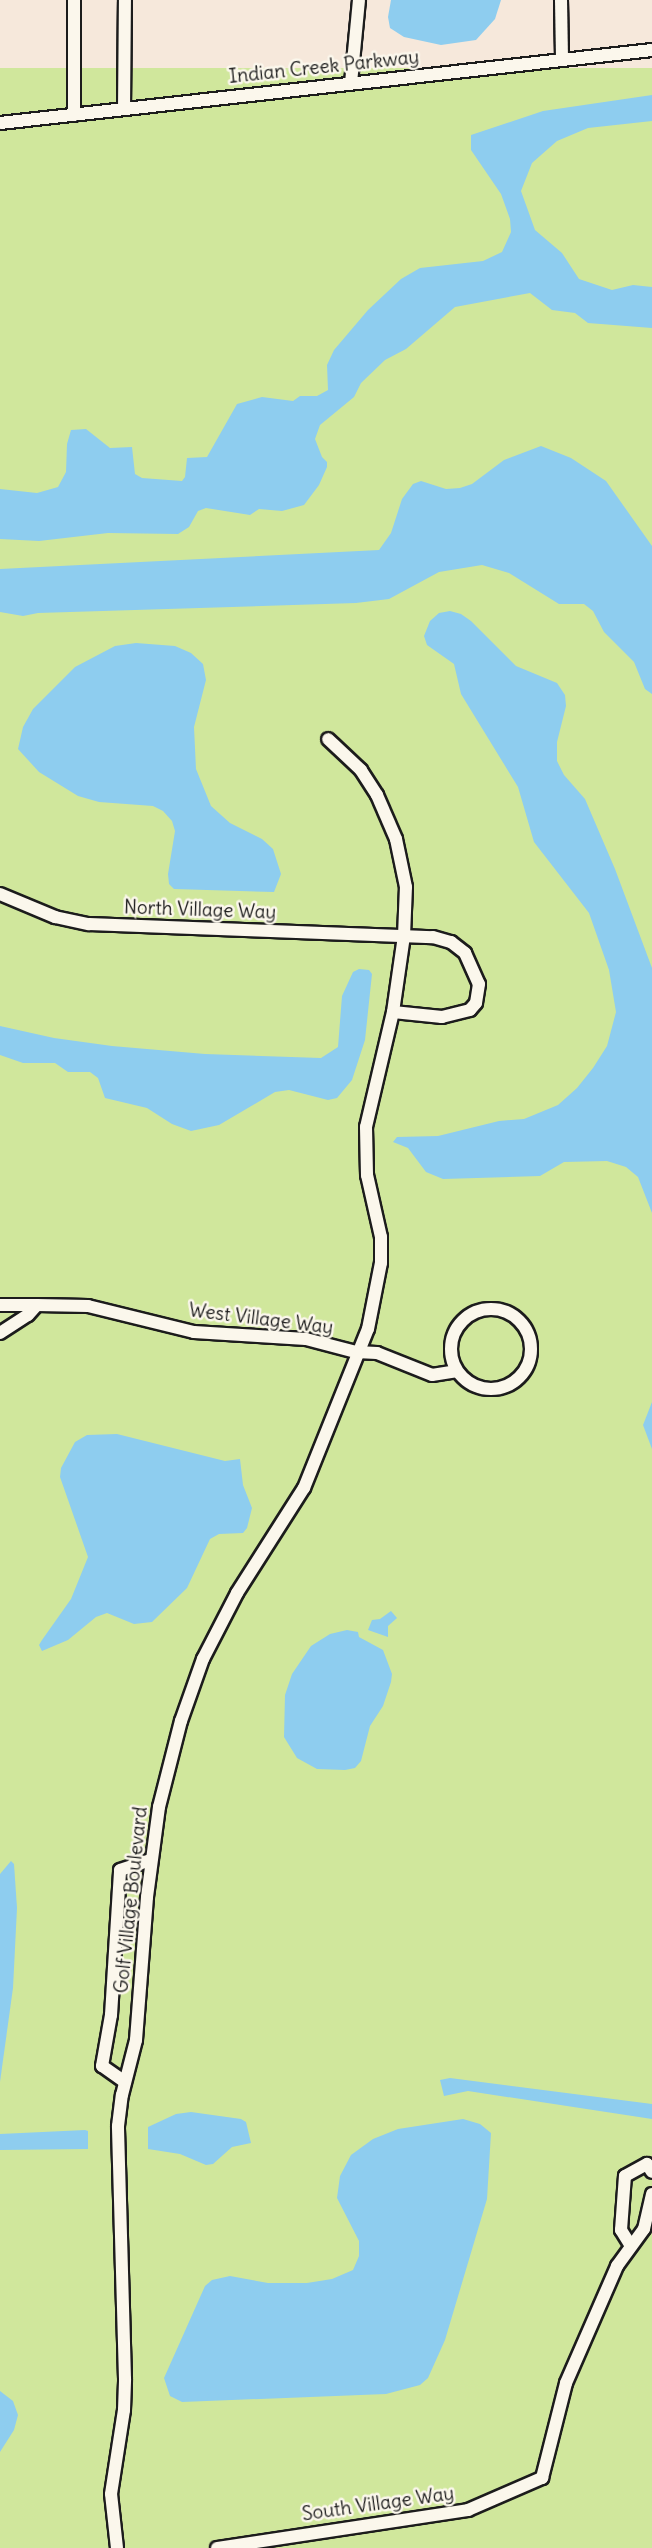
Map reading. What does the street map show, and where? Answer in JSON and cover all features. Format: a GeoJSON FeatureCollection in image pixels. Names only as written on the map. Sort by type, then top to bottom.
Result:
{"type":"FeatureCollection","features":[{"type":"Feature","properties":{"kind":"street"},"geometry":{"type":"LineString","coordinates":[[74,0],[74,115]]}},
{"type":"Feature","properties":{"kind":"street"},"geometry":{"type":"LineString","coordinates":[[124,109],[125,0]]}},
{"type":"Feature","properties":{"kind":"street"},"geometry":{"type":"LineString","coordinates":[[351,83],[359,0]]}},
{"type":"Feature","properties":{"kind":"street"},"geometry":{"type":"LineString","coordinates":[[561,0],[562,60]]}},
{"type":"Feature","properties":{"kind":"street","name":"Indian Creek Parkway"},"geometry":{"type":"LineString","coordinates":[[0,123],[652,50]]}},
{"type":"Feature","properties":{"kind":"street","name":"Golf Village Boulevard"},"geometry":{"type":"LineString","coordinates":[[117,2548],[111,2494],[125,2385],[118,2126],[125,2082],[136,2040],[151,1860],[166,1772],[204,1659],[237,1592],[304,1488],[356,1352],[368,1329],[381,1263],[381,1237],[367,1175],[365,1142],[370,1099],[393,1012],[404,936],[403,868],[390,821],[361,770],[328,739]]}},
{"type":"Feature","properties":{"kind":"street","name":"North Village Way"},"geometry":{"type":"LineString","coordinates":[[0,894],[55,917],[102,925],[404,936]]}},
{"type":"Feature","properties":{"kind":"street"},"geometry":{"type":"LineString","coordinates":[[393,1012],[424,1017],[461,1014],[470,1010],[480,994],[474,969],[458,947],[442,939],[404,936]]}},
{"type":"Feature","properties":{"kind":"street","name":"West Village Way"},"geometry":{"type":"LineString","coordinates":[[0,1305],[98,1307],[194,1332],[306,1339],[356,1352],[377,1353],[432,1375],[456,1371]]}},
{"type":"Feature","properties":{"kind":"street"},"geometry":{"type":"LineString","coordinates":[[0,1332],[28,1315],[37,1305]]}},
{"type":"Feature","properties":{"kind":"street"},"geometry":{"type":"LineString","coordinates":[[484,1309],[500,1309],[515,1316],[526,1328],[532,1342],[531,1358],[525,1373],[513,1384],[498,1390],[482,1389],[467,1382],[456,1371],[451,1356],[451,1340],[457,1326],[469,1315],[484,1309]]}},
{"type":"Feature","properties":{"kind":"street"},"geometry":{"type":"LineString","coordinates":[[125,2082],[102,2066],[111,2015],[120,1870],[151,1860]]}},
{"type":"Feature","properties":{"kind":"street"},"geometry":{"type":"LineString","coordinates":[[631,2246],[621,2230],[625,2176],[647,2164],[652,2172]]}},
{"type":"Feature","properties":{"kind":"street","name":"South Village Way"},"geometry":{"type":"LineString","coordinates":[[217,2548],[468,2510],[542,2478],[566,2383],[617,2266],[644,2229],[652,2194]]}},
{"type":"Feature","properties":{"kind":"green space"},"geometry":{"type":"Polygon","coordinates":[[[0,68],[652,68],[652,2548],[0,2548],[0,68]]]}},
{"type":"Feature","properties":{"kind":"water"},"geometry":{"type":"Polygon","coordinates":[[[391,0],[501,0],[495,19],[476,40],[441,45],[404,37],[390,28],[388,17],[391,0]]]}},
{"type":"Feature","properties":{"kind":"water"},"geometry":{"type":"Polygon","coordinates":[[[652,95],[652,121],[588,128],[557,141],[532,163],[521,191],[535,230],[562,253],[579,279],[612,290],[633,285],[652,287],[652,328],[588,323],[575,313],[552,310],[530,293],[455,307],[406,349],[385,360],[361,383],[354,397],[320,425],[315,439],[327,467],[319,485],[304,505],[282,511],[259,509],[250,515],[206,508],[198,511],[189,527],[178,534],[108,533],[39,541],[0,539],[0,489],[37,493],[58,487],[66,472],[67,444],[71,430],[86,429],[110,448],[132,447],[135,474],[142,478],[182,481],[187,458],[207,457],[237,404],[262,397],[293,401],[300,396],[317,396],[328,390],[327,365],[334,350],[368,310],[401,279],[420,268],[483,261],[502,252],[511,232],[510,219],[501,194],[471,150],[471,135],[543,111],[652,95]]]}},
{"type":"Feature","properties":{"kind":"water"},"geometry":{"type":"Polygon","coordinates":[[[541,446],[571,458],[606,481],[652,546],[652,694],[645,689],[634,662],[604,632],[593,611],[584,604],[559,604],[509,573],[482,565],[439,572],[389,599],[356,603],[38,613],[23,616],[0,612],[0,569],[379,550],[391,533],[402,499],[413,484],[421,481],[446,489],[460,488],[472,484],[504,460],[541,446]]]}},
{"type":"Feature","properties":{"kind":"water"},"geometry":{"type":"Polygon","coordinates":[[[450,611],[471,621],[516,666],[557,683],[565,695],[566,706],[557,742],[557,761],[564,775],[585,799],[652,968],[652,1213],[638,1177],[626,1167],[607,1161],[564,1162],[540,1176],[443,1179],[426,1172],[408,1148],[393,1142],[397,1137],[438,1136],[499,1121],[524,1119],[558,1105],[577,1088],[607,1046],[616,1012],[609,970],[589,913],[534,842],[518,787],[461,694],[454,664],[427,645],[424,636],[430,621],[439,613],[450,611]]]}},
{"type":"Feature","properties":{"kind":"water"},"geometry":{"type":"Polygon","coordinates":[[[136,643],[175,646],[191,653],[203,664],[206,680],[194,727],[196,769],[211,806],[230,823],[262,839],[273,849],[281,874],[274,892],[174,889],[169,884],[168,874],[175,831],[172,821],[163,811],[153,806],[99,802],[78,796],[39,772],[18,749],[23,727],[33,709],[75,667],[115,646],[136,643]]]}},
{"type":"Feature","properties":{"kind":"water"},"geometry":{"type":"Polygon","coordinates":[[[359,969],[369,970],[372,974],[365,1040],[352,1080],[337,1098],[328,1100],[289,1090],[275,1092],[219,1125],[191,1131],[172,1124],[147,1108],[105,1098],[98,1078],[90,1072],[68,1072],[55,1063],[23,1063],[0,1055],[0,1026],[54,1038],[112,1046],[205,1054],[321,1058],[338,1047],[342,996],[353,972],[359,969]]]}},
{"type":"Feature","properties":{"kind":"water"},"geometry":{"type":"Polygon","coordinates":[[[652,1402],[652,1449],[643,1425],[652,1402]]]}},
{"type":"Feature","properties":{"kind":"water"},"geometry":{"type":"Polygon","coordinates":[[[117,1434],[225,1461],[240,1459],[243,1485],[252,1508],[247,1528],[243,1533],[219,1534],[210,1539],[187,1588],[152,1622],[134,1624],[107,1613],[96,1617],[68,1640],[42,1651],[39,1645],[71,1599],[88,1557],[60,1477],[61,1468],[75,1442],[87,1435],[117,1434]]]}},
{"type":"Feature","properties":{"kind":"water"},"geometry":{"type":"Polygon","coordinates":[[[391,1611],[397,1618],[388,1626],[388,1637],[368,1630],[372,1620],[380,1619],[391,1611]]]}},
{"type":"Feature","properties":{"kind":"water"},"geometry":{"type":"Polygon","coordinates":[[[347,1630],[358,1632],[359,1637],[383,1650],[392,1674],[391,1682],[383,1706],[370,1726],[361,1761],[355,1768],[345,1770],[317,1769],[297,1758],[284,1737],[285,1695],[292,1674],[311,1646],[330,1634],[347,1630]]]}},
{"type":"Feature","properties":{"kind":"water"},"geometry":{"type":"Polygon","coordinates":[[[11,1861],[14,1864],[17,1908],[13,1988],[0,2082],[0,1874],[11,1861]]]}},
{"type":"Feature","properties":{"kind":"water"},"geometry":{"type":"Polygon","coordinates":[[[450,2078],[652,2104],[652,2119],[468,2091],[444,2096],[440,2080],[450,2078]]]}},
{"type":"Feature","properties":{"kind":"water"},"geometry":{"type":"Polygon","coordinates":[[[191,2112],[241,2119],[246,2122],[251,2143],[232,2147],[213,2164],[206,2165],[180,2154],[148,2149],[148,2127],[176,2114],[191,2112]]]}},
{"type":"Feature","properties":{"kind":"water"},"geometry":{"type":"Polygon","coordinates":[[[463,2119],[480,2124],[491,2133],[487,2199],[445,2340],[428,2378],[420,2385],[386,2394],[182,2402],[170,2396],[164,2378],[205,2286],[212,2280],[230,2276],[268,2283],[307,2283],[332,2279],[353,2270],[359,2256],[359,2241],[337,2198],[340,2176],[351,2155],[373,2139],[398,2129],[463,2119]]]}},
{"type":"Feature","properties":{"kind":"water"},"geometry":{"type":"Polygon","coordinates":[[[88,2131],[88,2149],[0,2150],[0,2134],[88,2131]]]}},
{"type":"Feature","properties":{"kind":"water"},"geometry":{"type":"Polygon","coordinates":[[[0,2391],[13,2401],[18,2415],[14,2430],[0,2452],[0,2391]]]}}]}
